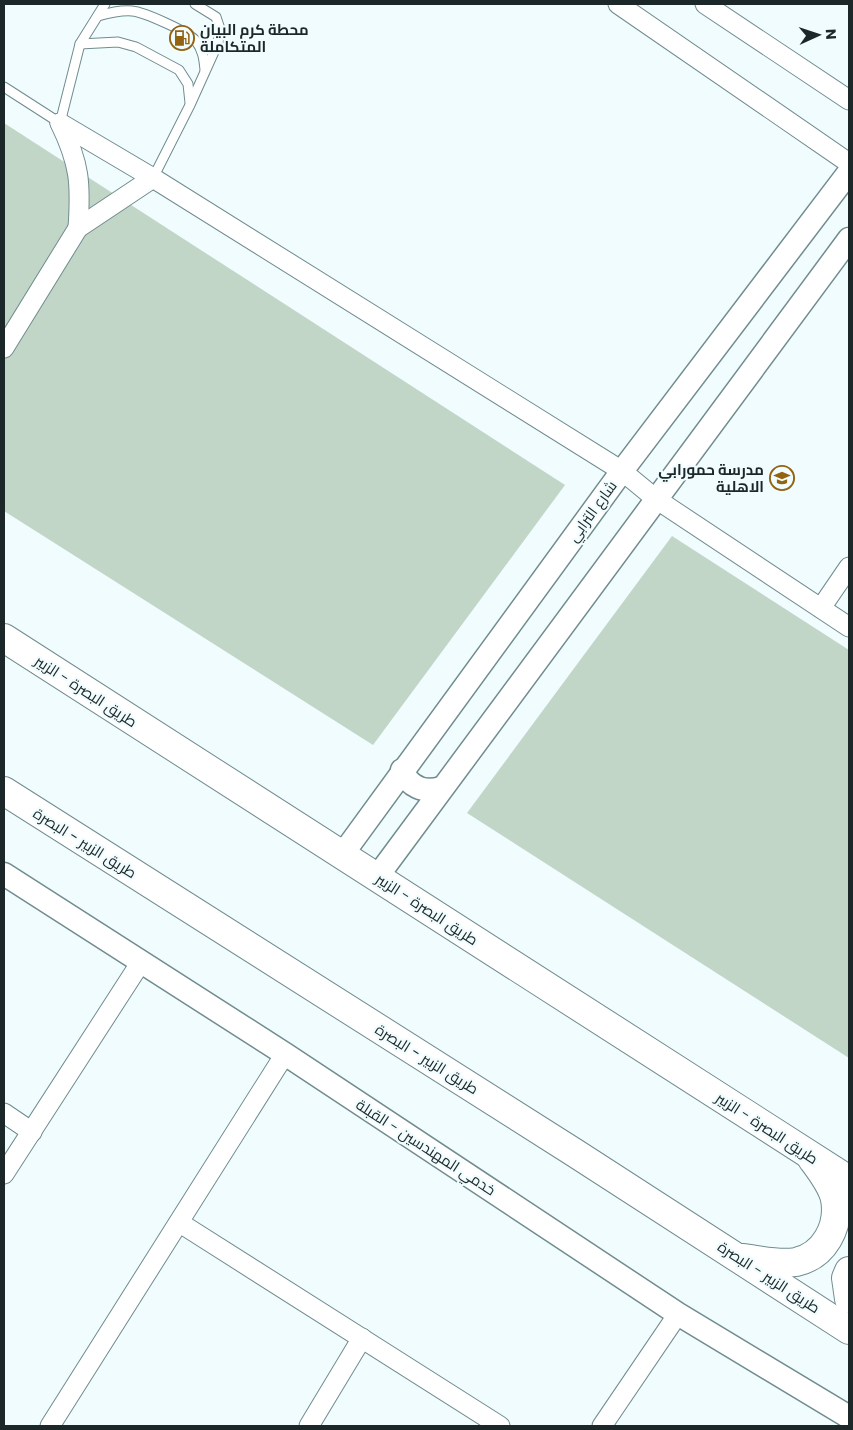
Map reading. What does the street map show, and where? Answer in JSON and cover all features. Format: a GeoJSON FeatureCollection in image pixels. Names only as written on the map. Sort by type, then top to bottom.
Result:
{"type":"FeatureCollection","features":[{"type":"Feature","properties":{"kind":"highway","name":"طريق البصرة - الزبير"},"geometry":{"type":"LineString","coordinates":[[4,638],[849,1180]]}},
{"type":"Feature","properties":{"kind":"highway","name":"طريق الزبير - البصرة"},"geometry":{"type":"LineString","coordinates":[[4,791],[738,1257],[849,1330]]}},
{"type":"Feature","properties":{"kind":"highway"},"geometry":{"type":"LineString","coordinates":[[738,1257],[795,1262],[807,1258],[819,1250],[831,1234],[835,1220],[835,1199],[825,1178],[808,1153]]}},
{"type":"Feature","properties":{"kind":"highway"},"geometry":{"type":"LineString","coordinates":[[849,1271],[846,1278],[849,1300]]}},
{"type":"Feature","properties":{"kind":"street"},"geometry":{"type":"LineString","coordinates":[[618,4],[849,162]]}},
{"type":"Feature","properties":{"kind":"street"},"geometry":{"type":"LineString","coordinates":[[705,4],[849,100]]}},
{"type":"Feature","properties":{"kind":"street"},"geometry":{"type":"LineString","coordinates":[[60,123],[153,178],[622,471],[656,499],[849,627]]}},
{"type":"Feature","properties":{"kind":"street"},"geometry":{"type":"LineString","coordinates":[[60,123],[77,164],[80,190],[78,228]]}},
{"type":"Feature","properties":{"kind":"street","name":"شارع الترابي"},"geometry":{"type":"LineString","coordinates":[[342,855],[402,770],[622,471],[849,172]]}},
{"type":"Feature","properties":{"kind":"street"},"geometry":{"type":"LineString","coordinates":[[4,348],[78,228],[153,178]]}},
{"type":"Feature","properties":{"kind":"street"},"geometry":{"type":"LineString","coordinates":[[377,877],[849,239]]}},
{"type":"Feature","properties":{"kind":"street"},"geometry":{"type":"LineString","coordinates":[[820,608],[849,567]]}},
{"type":"Feature","properties":{"kind":"street"},"geometry":{"type":"LineString","coordinates":[[402,770],[411,784],[418,788],[433,790],[441,788]]}},
{"type":"Feature","properties":{"kind":"street","name":"خدمي المهندسين - القبلة"},"geometry":{"type":"LineString","coordinates":[[4,874],[285,1054],[678,1314],[849,1417]]}},
{"type":"Feature","properties":{"kind":"street"},"geometry":{"type":"LineString","coordinates":[[4,1174],[141,962]]}},
{"type":"Feature","properties":{"kind":"street"},"geometry":{"type":"LineString","coordinates":[[50,1426],[285,1054]]}},
{"type":"Feature","properties":{"kind":"street"},"geometry":{"type":"LineString","coordinates":[[4,1113],[32,1132]]}},
{"type":"Feature","properties":{"kind":"street"},"geometry":{"type":"LineString","coordinates":[[180,1223],[500,1426]]}},
{"type":"Feature","properties":{"kind":"street"},"geometry":{"type":"LineString","coordinates":[[602,1426],[678,1314]]}},
{"type":"Feature","properties":{"kind":"street"},"geometry":{"type":"LineString","coordinates":[[309,1426],[362,1338]]}},
{"type":"Feature","properties":{"kind":"lane"},"geometry":{"type":"LineString","coordinates":[[4,88],[60,123],[80,44],[105,4]]}},
{"type":"Feature","properties":{"kind":"lane"},"geometry":{"type":"LineString","coordinates":[[153,178],[190,105],[218,43],[220,29],[216,17],[195,4]]}},
{"type":"Feature","properties":{"kind":"lane"},"geometry":{"type":"LineString","coordinates":[[98,16],[116,11],[133,11],[160,20],[195,39],[203,53],[205,73]]}},
{"type":"Feature","properties":{"kind":"lane"},"geometry":{"type":"LineString","coordinates":[[80,44],[118,42],[136,47],[179,70],[188,84],[190,105]]}},
{"type":"Feature","properties":{"kind":"green space"},"geometry":{"type":"Polygon","coordinates":[[[4,123],[565,485],[373,745],[4,511],[4,123]]]}},
{"type":"Feature","properties":{"kind":"green space"},"geometry":{"type":"Polygon","coordinates":[[[672,536],[849,650],[849,1058],[467,813],[672,536]]]}},
{"type":"Feature","properties":{"kind":"place","name":"محطة كرم البيان المتكاملة"},"geometry":{"type":"Point","coordinates":[182,38]}},
{"type":"Feature","properties":{"kind":"place","name":"مدرسة حمورابي الاهلية"},"geometry":{"type":"Point","coordinates":[782,478]}}]}
